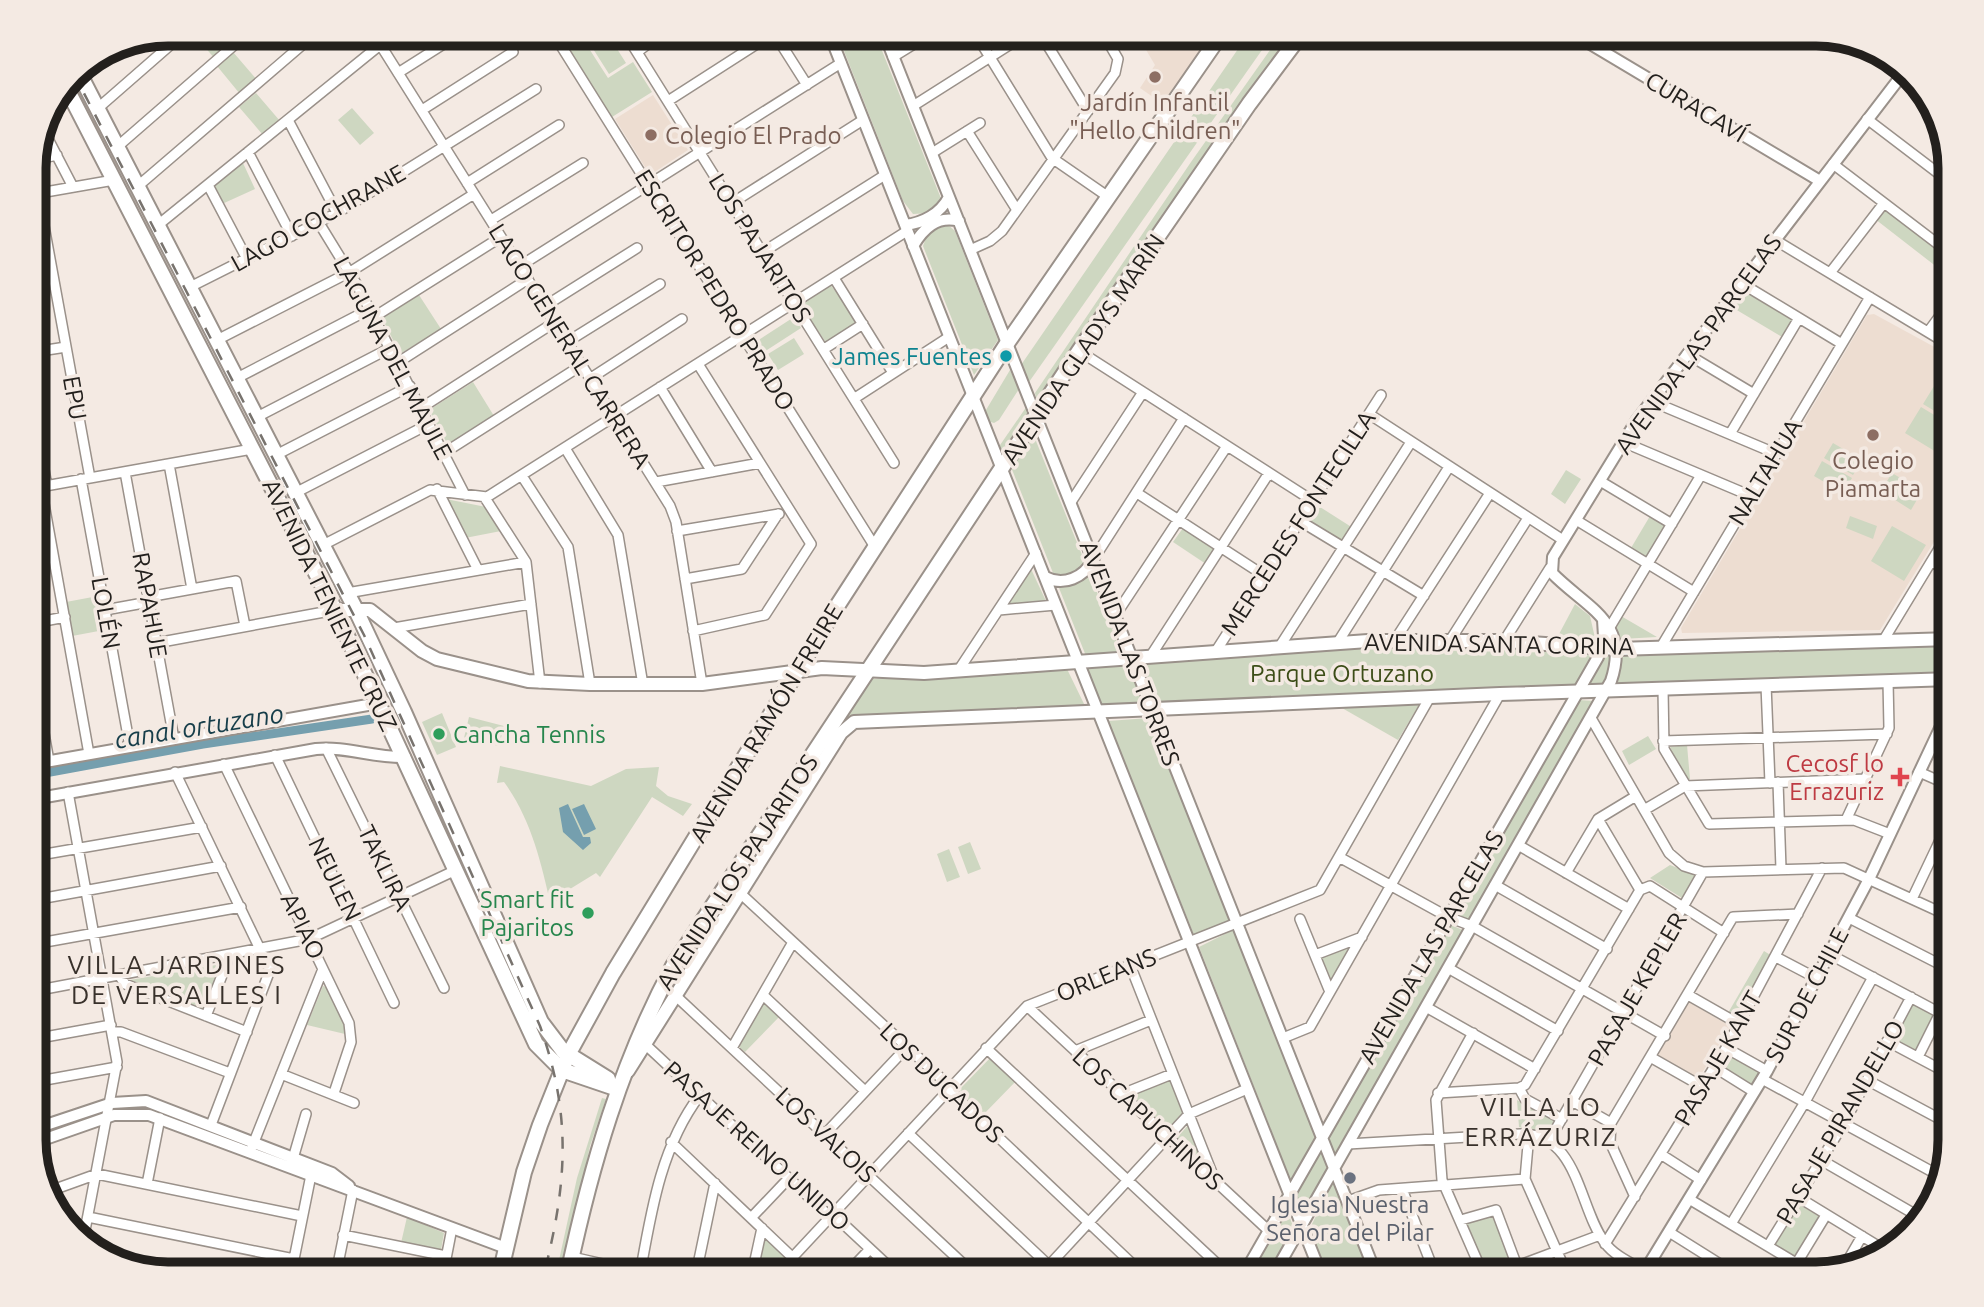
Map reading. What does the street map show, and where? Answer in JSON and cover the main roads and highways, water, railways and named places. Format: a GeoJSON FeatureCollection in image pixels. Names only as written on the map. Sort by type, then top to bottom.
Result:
{"type":"FeatureCollection","features":[{"type":"Feature","properties":{"kind":"main road","name":"AVENIDA RAMÓN FREIRE"},"geometry":{"type":"LineString","coordinates":[[568,1055],[612,973],[875,547],[1008,342],[1214,46]]}},
{"type":"Feature","properties":{"kind":"main road","name":"AVENIDA GLADYS MARÍN"},"geometry":{"type":"LineString","coordinates":[[870,669],[1079,351],[1249,104],[1292,46]]}},
{"type":"Feature","properties":{"kind":"main road","name":"AVENIDA TENIENTE CRUZ"},"geometry":{"type":"LineString","coordinates":[[83,80],[355,608],[398,698],[541,1022],[552,1040],[568,1055],[619,1086]]}},
{"type":"Feature","properties":{"kind":"main road","name":"AVENIDA TENIENTE CRUZ"},"geometry":{"type":"LineString","coordinates":[[70,95],[335,610],[536,1044],[562,1070],[619,1086]]}},
{"type":"Feature","properties":{"kind":"main road"},"geometry":{"type":"LineString","coordinates":[[335,610],[355,608]]}},
{"type":"Feature","properties":{"kind":"main road","name":"AVENIDA SANTA CORINA"},"geometry":{"type":"LineString","coordinates":[[355,608],[370,610],[432,657],[540,682],[590,684],[702,684],[797,670],[870,669],[912,673],[958,671],[1280,646],[1395,640],[1504,640],[1617,653],[1661,647],[1938,639]]}},
{"type":"Feature","properties":{"kind":"main road","name":"AVENIDA LOS PAJARITOS"},"geometry":{"type":"LineString","coordinates":[[571,1262],[597,1154],[619,1086],[658,993],[690,939],[870,669]]}},
{"type":"Feature","properties":{"kind":"main road"},"geometry":{"type":"LineString","coordinates":[[775,673],[783,678],[786,689]]}},
{"type":"Feature","properties":{"kind":"main road","name":"AVENIDA SANTA CORINA"},"geometry":{"type":"LineString","coordinates":[[854,722],[1095,708],[1500,694],[1580,686],[1663,688],[1938,679]]}},
{"type":"Feature","properties":{"kind":"main road","name":"AVENIDA LOS PAJARITOS"},"geometry":{"type":"LineString","coordinates":[[619,1086],[647,1046],[841,733],[854,722]]}},
{"type":"Feature","properties":{"kind":"main road"},"geometry":{"type":"LineString","coordinates":[[503,1262],[532,1147],[568,1055]]}},
{"type":"Feature","properties":{"kind":"water"},"geometry":{"type":"Polygon","coordinates":[[[568,804],[583,837],[590,837],[591,843],[583,850],[563,832],[559,808],[568,804]]]}},
{"type":"Feature","properties":{"kind":"water"},"geometry":{"type":"Polygon","coordinates":[[[584,804],[596,829],[584,835],[572,809],[584,804]]]}},
{"type":"Feature","properties":{"kind":"waterway","name":"canal ortuzano"},"geometry":{"type":"LineString","coordinates":[[46,773],[203,744],[372,719]]}},
{"type":"Feature","properties":{"kind":"railway"},"geometry":{"type":"LineString","coordinates":[[79,84],[364,635],[540,1026],[557,1090],[563,1150],[558,1210],[547,1262]]}},
{"type":"Feature","properties":{"kind":"place","name":"Jardín Infantil \"Hello Children\""},"geometry":{"type":"Point","coordinates":[1155,77]}},
{"type":"Feature","properties":{"kind":"place","name":"Colegio El Prado"},"geometry":{"type":"Point","coordinates":[651,135]}},
{"type":"Feature","properties":{"kind":"place","name":"James Fuentes"},"geometry":{"type":"Point","coordinates":[1006,356]}},
{"type":"Feature","properties":{"kind":"place","name":"Colegio Piamarta"},"geometry":{"type":"Point","coordinates":[1873,435]}},
{"type":"Feature","properties":{"kind":"place","name":"Cancha Tennis"},"geometry":{"type":"Point","coordinates":[439,734]}},
{"type":"Feature","properties":{"kind":"place","name":"Cecosf lo Errazuriz"},"geometry":{"type":"Point","coordinates":[1900,777]}},
{"type":"Feature","properties":{"kind":"place","name":"Smart fit Pajaritos"},"geometry":{"type":"Point","coordinates":[588,913]}},
{"type":"Feature","properties":{"kind":"place","name":"Iglesia Nuestra Señora del Pilar"},"geometry":{"type":"Point","coordinates":[1350,1178]}},
{"type":"Feature","properties":{"kind":"district","name":"VILLA JARDINES DE VERSALLES I"},"geometry":{"type":"Point","coordinates":[177,979]}},
{"type":"Feature","properties":{"kind":"district","name":"VILLA LO ERRÁZURIZ"},"geometry":{"type":"Point","coordinates":[1541,1121]}},
{"type":"Feature","properties":{"kind":"park label","name":"Parque Ortuzano"},"geometry":{"type":"Point","coordinates":[1342,673]}}]}
